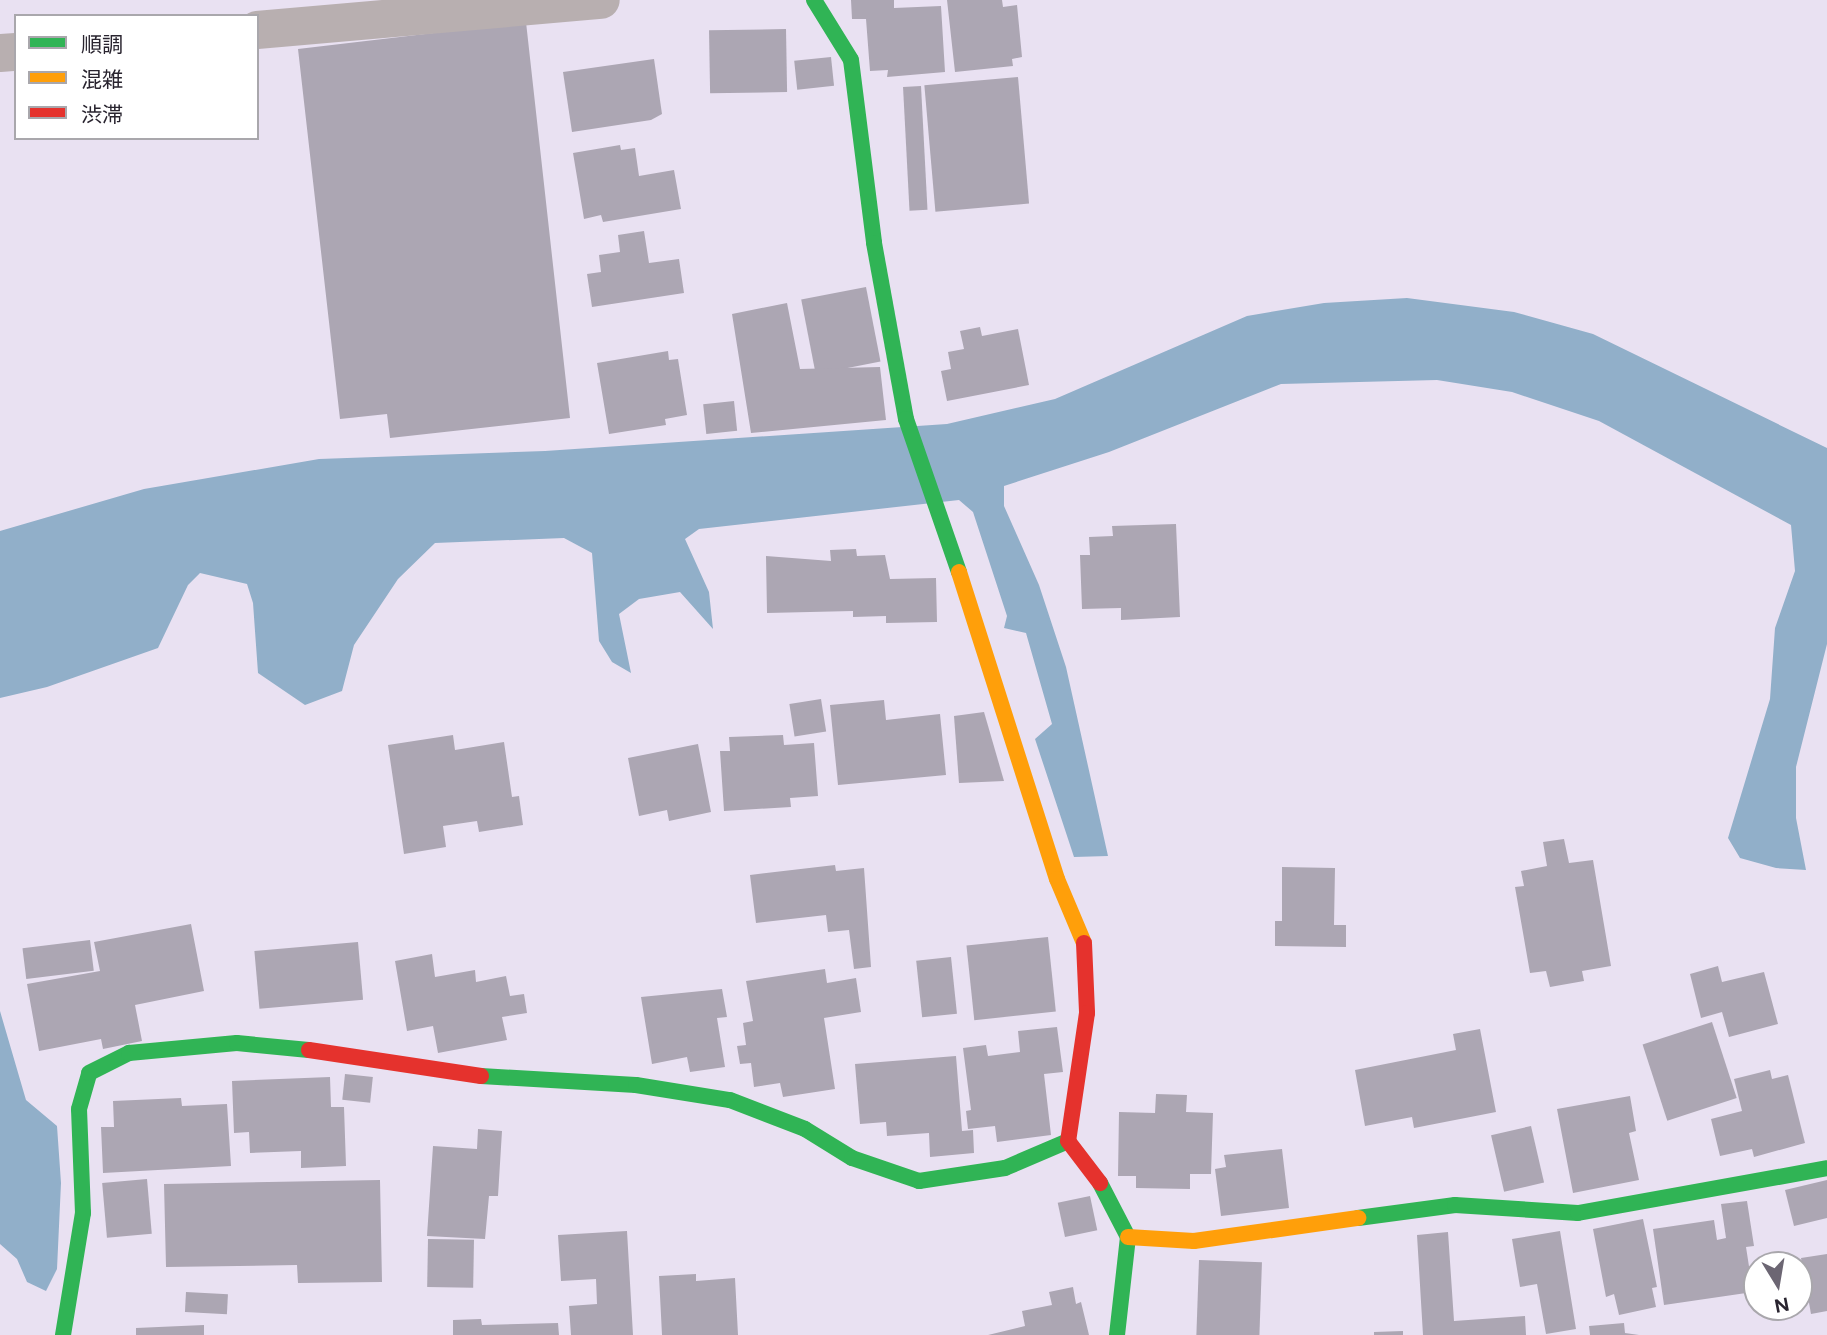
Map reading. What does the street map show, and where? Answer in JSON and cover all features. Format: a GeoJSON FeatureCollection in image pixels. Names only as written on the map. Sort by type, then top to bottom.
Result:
{"type":"FeatureCollection","features":[{"type":"Feature","properties":{"kind":"street"},"geometry":{"type":"LineString","coordinates":[[259,30],[601,0]]}},
{"type":"Feature","properties":{"kind":"street"},"geometry":{"type":"LineString","coordinates":[[814,0],[851,60],[873,243],[906,419],[940,512],[1057,879],[1084,943],[1087,1013],[1068,1141],[1101,1184],[1128,1237],[1116,1335]]}},
{"type":"Feature","properties":{"kind":"street"},"geometry":{"type":"LineString","coordinates":[[63,1335],[83,1213],[79,1109],[89,1073],[129,1052],[237,1043],[377,1057],[460,1075],[636,1084],[730,1100],[805,1129],[852,1158],[919,1181],[1005,1168],[1068,1141]]}},
{"type":"Feature","properties":{"kind":"street"},"geometry":{"type":"LineString","coordinates":[[1128,1237],[1194,1241],[1455,1205],[1578,1213],[1827,1168]]}},
{"type":"Feature","properties":{"kind":"water"},"geometry":{"type":"Polygon","coordinates":[[[1407,298],[1514,312],[1593,334],[1827,448],[1827,644],[1796,767],[1796,818],[1806,870],[1776,868],[1740,858],[1728,838],[1770,699],[1775,628],[1795,571],[1791,525],[1599,421],[1512,392],[1437,380],[1281,384],[1109,452],[1004,486],[1004,506],[1039,585],[1066,667],[1108,856],[1074,857],[1035,739],[1052,724],[1026,633],[1004,628],[1007,616],[973,512],[959,500],[699,529],[685,539],[709,592],[713,629],[680,592],[639,599],[619,614],[631,673],[612,662],[599,641],[592,553],[564,538],[435,543],[398,579],[354,645],[342,691],[305,705],[258,673],[253,603],[247,584],[200,573],[188,585],[158,648],[47,687],[0,698],[0,531],[144,489],[319,459],[545,451],[947,424],[1055,399],[1247,316],[1324,303],[1407,298]]]}},
{"type":"Feature","properties":{"kind":"water"},"geometry":{"type":"Polygon","coordinates":[[[0,1011],[26,1100],[57,1126],[61,1183],[57,1269],[46,1291],[27,1282],[17,1259],[0,1244],[0,1011]]]}},
{"type":"Feature","properties":{"kind":"building"},"geometry":{"type":"Polygon","coordinates":[[[851,0],[894,0],[894,8],[941,6],[945,72],[887,77],[888,70],[870,71],[866,19],[852,19],[851,0]]]}},
{"type":"Feature","properties":{"kind":"building"},"geometry":{"type":"Polygon","coordinates":[[[947,0],[1002,0],[1003,7],[1017,5],[1022,57],[1012,59],[1013,66],[955,72],[947,0]]]}},
{"type":"Feature","properties":{"kind":"building"},"geometry":{"type":"Polygon","coordinates":[[[526,22],[570,418],[390,438],[387,414],[340,419],[298,49],[526,22]]]}},
{"type":"Feature","properties":{"kind":"building"},"geometry":{"type":"Polygon","coordinates":[[[786,29],[787,92],[710,93],[709,30],[786,29]]]}},
{"type":"Feature","properties":{"kind":"building"},"geometry":{"type":"Polygon","coordinates":[[[831,57],[834,86],[797,90],[794,61],[831,57]]]}},
{"type":"Feature","properties":{"kind":"building"},"geometry":{"type":"Polygon","coordinates":[[[654,59],[662,114],[651,120],[572,132],[563,72],[654,59]]]}},
{"type":"Feature","properties":{"kind":"building"},"geometry":{"type":"Polygon","coordinates":[[[1018,77],[1029,204],[935,212],[924,85],[1018,77]]]}},
{"type":"Feature","properties":{"kind":"building"},"geometry":{"type":"Polygon","coordinates":[[[921,86],[927,210],[910,211],[903,87],[921,86]]]}},
{"type":"Feature","properties":{"kind":"building"},"geometry":{"type":"Polygon","coordinates":[[[620,145],[621,150],[635,148],[639,176],[674,170],[681,209],[603,222],[601,215],[584,219],[573,153],[620,145]]]}},
{"type":"Feature","properties":{"kind":"building"},"geometry":{"type":"Polygon","coordinates":[[[644,231],[649,263],[679,259],[684,293],[592,307],[587,274],[601,272],[599,255],[620,252],[618,235],[644,231]]]}},
{"type":"Feature","properties":{"kind":"building"},"geometry":{"type":"Polygon","coordinates":[[[866,287],[881,362],[816,374],[801,300],[866,287]]]}},
{"type":"Feature","properties":{"kind":"building"},"geometry":{"type":"Polygon","coordinates":[[[787,303],[800,369],[880,367],[886,420],[751,433],[732,314],[787,303]]]}},
{"type":"Feature","properties":{"kind":"building"},"geometry":{"type":"Polygon","coordinates":[[[980,327],[982,336],[1018,329],[1029,385],[947,401],[941,371],[951,369],[948,352],[964,349],[960,331],[980,327]]]}},
{"type":"Feature","properties":{"kind":"building"},"geometry":{"type":"Polygon","coordinates":[[[668,351],[669,360],[678,359],[687,415],[665,419],[666,425],[609,434],[597,363],[668,351]]]}},
{"type":"Feature","properties":{"kind":"building"},"geometry":{"type":"Polygon","coordinates":[[[734,401],[737,431],[706,434],[703,404],[734,401]]]}},
{"type":"Feature","properties":{"kind":"building"},"geometry":{"type":"Polygon","coordinates":[[[1176,524],[1180,617],[1121,620],[1121,608],[1082,609],[1080,555],[1090,555],[1089,537],[1113,536],[1112,526],[1176,524]]]}},
{"type":"Feature","properties":{"kind":"building"},"geometry":{"type":"Polygon","coordinates":[[[856,549],[857,556],[885,555],[890,579],[936,578],[937,622],[886,623],[886,616],[853,617],[853,611],[767,613],[766,556],[831,561],[830,550],[856,549]]]}},
{"type":"Feature","properties":{"kind":"building"},"geometry":{"type":"Polygon","coordinates":[[[821,699],[826,732],[795,737],[789,704],[821,699]]]}},
{"type":"Feature","properties":{"kind":"building"},"geometry":{"type":"Polygon","coordinates":[[[884,700],[886,720],[940,714],[946,775],[838,785],[830,705],[884,700]]]}},
{"type":"Feature","properties":{"kind":"building"},"geometry":{"type":"Polygon","coordinates":[[[984,712],[1004,781],[959,783],[954,716],[984,712]]]}},
{"type":"Feature","properties":{"kind":"building"},"geometry":{"type":"Polygon","coordinates":[[[453,735],[455,750],[504,742],[512,797],[519,796],[523,825],[479,832],[477,821],[443,826],[446,847],[404,854],[388,745],[453,735]]]}},
{"type":"Feature","properties":{"kind":"building"},"geometry":{"type":"Polygon","coordinates":[[[783,735],[784,745],[814,743],[818,796],[790,798],[791,807],[724,811],[720,751],[730,751],[729,737],[783,735]]]}},
{"type":"Feature","properties":{"kind":"building"},"geometry":{"type":"Polygon","coordinates":[[[698,744],[711,812],[669,821],[667,810],[639,816],[628,758],[698,744]]]}},
{"type":"Feature","properties":{"kind":"building"},"geometry":{"type":"Polygon","coordinates":[[[1564,839],[1569,863],[1593,860],[1611,966],[1582,971],[1584,981],[1550,987],[1546,971],[1530,973],[1515,887],[1524,886],[1521,871],[1547,866],[1543,842],[1564,839]]]}},
{"type":"Feature","properties":{"kind":"building"},"geometry":{"type":"Polygon","coordinates":[[[835,865],[836,871],[864,868],[871,967],[854,969],[849,930],[828,932],[826,915],[756,923],[750,875],[835,865]]]}},
{"type":"Feature","properties":{"kind":"building"},"geometry":{"type":"Polygon","coordinates":[[[1282,867],[1335,868],[1334,925],[1346,925],[1346,947],[1275,946],[1275,921],[1282,921],[1282,867]]]}},
{"type":"Feature","properties":{"kind":"building"},"geometry":{"type":"Polygon","coordinates":[[[191,924],[204,991],[135,1005],[142,1041],[103,1049],[101,1039],[39,1051],[27,984],[100,971],[94,942],[191,924]]]}},
{"type":"Feature","properties":{"kind":"building"},"geometry":{"type":"Polygon","coordinates":[[[1048,937],[1056,1012],[974,1020],[966,946],[1048,937]]]}},
{"type":"Feature","properties":{"kind":"building"},"geometry":{"type":"Polygon","coordinates":[[[90,940],[94,971],[26,979],[23,948],[90,940]]]}},
{"type":"Feature","properties":{"kind":"building"},"geometry":{"type":"Polygon","coordinates":[[[358,942],[363,1000],[259,1009],[254,951],[358,942]]]}},
{"type":"Feature","properties":{"kind":"building"},"geometry":{"type":"Polygon","coordinates":[[[432,954],[435,977],[475,970],[476,982],[506,976],[510,996],[524,994],[527,1013],[502,1017],[507,1040],[438,1053],[433,1026],[407,1031],[395,961],[432,954]]]}},
{"type":"Feature","properties":{"kind":"building"},"geometry":{"type":"Polygon","coordinates":[[[951,957],[957,1014],[922,1017],[916,961],[951,957]]]}},
{"type":"Feature","properties":{"kind":"building"},"geometry":{"type":"Polygon","coordinates":[[[1718,966],[1722,982],[1764,972],[1778,1024],[1729,1037],[1722,1012],[1701,1018],[1690,974],[1718,966]]]}},
{"type":"Feature","properties":{"kind":"building"},"geometry":{"type":"Polygon","coordinates":[[[825,969],[827,983],[856,978],[861,1012],[824,1018],[835,1089],[783,1097],[780,1083],[754,1087],[751,1063],[740,1064],[737,1046],[746,1045],[743,1023],[753,1021],[746,981],[825,969]]]}},
{"type":"Feature","properties":{"kind":"building"},"geometry":{"type":"Polygon","coordinates":[[[722,989],[727,1017],[717,1018],[725,1067],[690,1072],[687,1057],[652,1064],[641,997],[722,989]]]}},
{"type":"Feature","properties":{"kind":"building"},"geometry":{"type":"Polygon","coordinates":[[[1712,1022],[1737,1098],[1667,1121],[1643,1045],[1712,1022]]]}},
{"type":"Feature","properties":{"kind":"building"},"geometry":{"type":"Polygon","coordinates":[[[1057,1027],[1063,1072],[1044,1074],[1051,1135],[997,1142],[995,1126],[968,1129],[966,1111],[971,1110],[963,1048],[986,1045],[988,1056],[1020,1052],[1018,1031],[1057,1027]]]}},
{"type":"Feature","properties":{"kind":"building"},"geometry":{"type":"Polygon","coordinates":[[[1480,1029],[1496,1112],[1414,1128],[1412,1117],[1365,1126],[1355,1070],[1456,1050],[1453,1034],[1480,1029]]]}},
{"type":"Feature","properties":{"kind":"building"},"geometry":{"type":"Polygon","coordinates":[[[956,1056],[962,1131],[973,1130],[974,1153],[930,1157],[929,1133],[887,1136],[886,1122],[860,1124],[855,1064],[956,1056]]]}},
{"type":"Feature","properties":{"kind":"building"},"geometry":{"type":"Polygon","coordinates":[[[1770,1070],[1772,1079],[1788,1075],[1805,1143],[1754,1157],[1752,1149],[1720,1156],[1711,1119],[1742,1111],[1734,1079],[1770,1070]]]}},
{"type":"Feature","properties":{"kind":"building"},"geometry":{"type":"Polygon","coordinates":[[[345,1074],[373,1077],[370,1103],[342,1100],[345,1074]]]}},
{"type":"Feature","properties":{"kind":"building"},"geometry":{"type":"Polygon","coordinates":[[[330,1077],[331,1107],[344,1107],[346,1166],[301,1168],[301,1151],[250,1153],[249,1132],[234,1133],[232,1081],[330,1077]]]}},
{"type":"Feature","properties":{"kind":"building"},"geometry":{"type":"Polygon","coordinates":[[[1156,1094],[1187,1095],[1186,1112],[1213,1113],[1211,1174],[1190,1174],[1190,1189],[1136,1188],[1136,1176],[1118,1176],[1119,1112],[1155,1113],[1156,1094]]]}},
{"type":"Feature","properties":{"kind":"building"},"geometry":{"type":"Polygon","coordinates":[[[1630,1096],[1636,1131],[1629,1133],[1639,1180],[1573,1193],[1557,1109],[1630,1096]]]}},
{"type":"Feature","properties":{"kind":"building"},"geometry":{"type":"Polygon","coordinates":[[[181,1098],[182,1106],[227,1104],[231,1166],[103,1173],[101,1127],[114,1127],[113,1101],[181,1098]]]}},
{"type":"Feature","properties":{"kind":"building"},"geometry":{"type":"Polygon","coordinates":[[[1531,1126],[1544,1183],[1504,1192],[1491,1135],[1531,1126]]]}},
{"type":"Feature","properties":{"kind":"building"},"geometry":{"type":"Polygon","coordinates":[[[478,1129],[502,1131],[498,1196],[489,1196],[485,1239],[427,1236],[433,1146],[477,1149],[478,1129]]]}},
{"type":"Feature","properties":{"kind":"building"},"geometry":{"type":"Polygon","coordinates":[[[1282,1149],[1289,1208],[1221,1216],[1215,1169],[1226,1167],[1224,1155],[1282,1149]]]}},
{"type":"Feature","properties":{"kind":"building"},"geometry":{"type":"Polygon","coordinates":[[[147,1179],[152,1234],[107,1238],[102,1183],[147,1179]]]}},
{"type":"Feature","properties":{"kind":"building"},"geometry":{"type":"Polygon","coordinates":[[[380,1180],[382,1282],[298,1283],[297,1265],[166,1267],[164,1184],[380,1180]]]}},
{"type":"Feature","properties":{"kind":"building"},"geometry":{"type":"Polygon","coordinates":[[[1827,1180],[1827,1218],[1794,1226],[1785,1190],[1827,1180]]]}},
{"type":"Feature","properties":{"kind":"building"},"geometry":{"type":"Polygon","coordinates":[[[1090,1196],[1097,1230],[1065,1237],[1058,1203],[1090,1196]]]}},
{"type":"Feature","properties":{"kind":"building"},"geometry":{"type":"Polygon","coordinates":[[[1747,1201],[1754,1246],[1746,1247],[1747,1251],[1743,1251],[1743,1293],[1664,1305],[1653,1229],[1714,1220],[1717,1240],[1726,1238],[1721,1204],[1747,1201]]]}},
{"type":"Feature","properties":{"kind":"building"},"geometry":{"type":"Polygon","coordinates":[[[1643,1219],[1657,1287],[1652,1288],[1656,1307],[1619,1315],[1614,1294],[1606,1297],[1593,1229],[1643,1219]]]}},
{"type":"Feature","properties":{"kind":"building"},"geometry":{"type":"Polygon","coordinates":[[[627,1231],[633,1335],[571,1335],[569,1306],[597,1304],[596,1279],[561,1281],[558,1235],[627,1231]]]}},
{"type":"Feature","properties":{"kind":"building"},"geometry":{"type":"Polygon","coordinates":[[[1560,1231],[1576,1329],[1546,1334],[1537,1284],[1520,1287],[1512,1239],[1560,1231]]]}},
{"type":"Feature","properties":{"kind":"building"},"geometry":{"type":"Polygon","coordinates":[[[1448,1232],[1454,1321],[1525,1316],[1526,1335],[1423,1335],[1417,1235],[1448,1232]]]}},
{"type":"Feature","properties":{"kind":"building"},"geometry":{"type":"Polygon","coordinates":[[[428,1239],[474,1240],[473,1288],[427,1287],[428,1239]]]}},
{"type":"Feature","properties":{"kind":"building"},"geometry":{"type":"Polygon","coordinates":[[[1827,1254],[1827,1311],[1813,1314],[1813,1256],[1827,1254]]]}},
{"type":"Feature","properties":{"kind":"building"},"geometry":{"type":"Polygon","coordinates":[[[1199,1260],[1262,1262],[1259,1335],[1196,1335],[1199,1260]]]}},
{"type":"Feature","properties":{"kind":"building"},"geometry":{"type":"Polygon","coordinates":[[[696,1274],[696,1281],[735,1278],[738,1335],[662,1335],[659,1276],[696,1274]]]}},
{"type":"Feature","properties":{"kind":"building"},"geometry":{"type":"Polygon","coordinates":[[[1073,1287],[1076,1304],[1081,1302],[1089,1335],[988,1335],[1025,1326],[1022,1311],[1052,1305],[1049,1292],[1073,1287]]]}},
{"type":"Feature","properties":{"kind":"building"},"geometry":{"type":"Polygon","coordinates":[[[186,1292],[228,1294],[227,1314],[185,1312],[186,1292]]]}},
{"type":"Feature","properties":{"kind":"building"},"geometry":{"type":"Polygon","coordinates":[[[481,1319],[482,1325],[558,1323],[559,1335],[453,1335],[453,1320],[481,1319]]]}},
{"type":"Feature","properties":{"kind":"building"},"geometry":{"type":"Polygon","coordinates":[[[1624,1323],[1625,1333],[1639,1335],[1590,1335],[1589,1326],[1624,1323]]]}},
{"type":"Feature","properties":{"kind":"building"},"geometry":{"type":"Polygon","coordinates":[[[204,1325],[204,1335],[136,1335],[136,1328],[204,1325]]]}},
{"type":"Feature","properties":{"kind":"building"},"geometry":{"type":"Polygon","coordinates":[[[1403,1331],[1403,1335],[1374,1335],[1374,1332],[1403,1331]]]}},
{"type":"Feature","properties":{"kind":"traffic: fast"},"geometry":{"type":"LineString","coordinates":[[814,0],[851,60],[874,243],[906,419],[959,572]]}},
{"type":"Feature","properties":{"kind":"traffic: fast"},"geometry":{"type":"LineString","coordinates":[[63,1335],[83,1213],[79,1109],[89,1073],[129,1053],[237,1043],[309,1050]]}},
{"type":"Feature","properties":{"kind":"traffic: fast"},"geometry":{"type":"LineString","coordinates":[[481,1076],[636,1085],[730,1100],[805,1129],[852,1158],[919,1181],[1005,1168],[1068,1141]]}},
{"type":"Feature","properties":{"kind":"traffic: fast"},"geometry":{"type":"LineString","coordinates":[[1358,1218],[1455,1205],[1578,1213],[1827,1168]]}},
{"type":"Feature","properties":{"kind":"traffic: fast"},"geometry":{"type":"LineString","coordinates":[[1100,1183],[1128,1237],[1117,1335]]}},
{"type":"Feature","properties":{"kind":"traffic: slow"},"geometry":{"type":"LineString","coordinates":[[959,572],[1057,879],[1084,943]]}},
{"type":"Feature","properties":{"kind":"traffic: slow"},"geometry":{"type":"LineString","coordinates":[[1128,1237],[1194,1241],[1358,1218]]}},
{"type":"Feature","properties":{"kind":"traffic: jam"},"geometry":{"type":"LineString","coordinates":[[1084,943],[1087,1013],[1068,1141],[1100,1183]]}},
{"type":"Feature","properties":{"kind":"traffic: jam"},"geometry":{"type":"LineString","coordinates":[[309,1050],[481,1076]]}}]}
